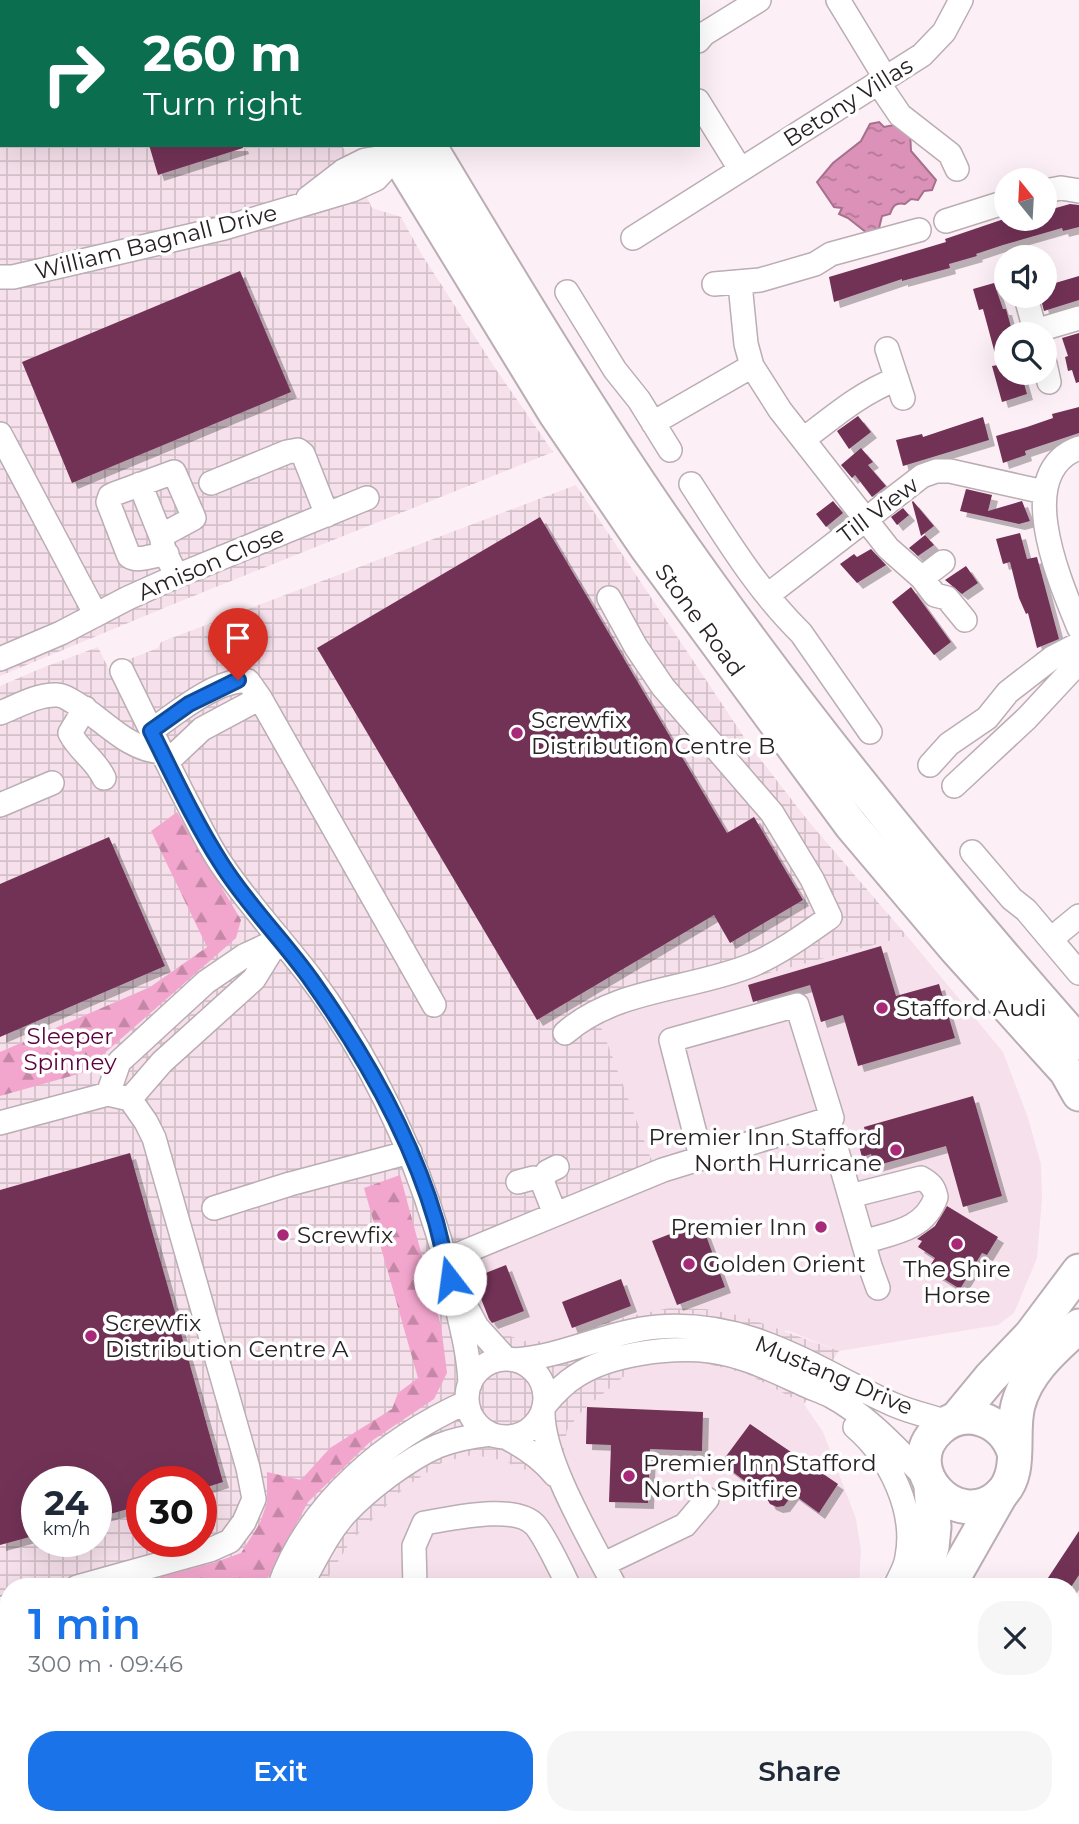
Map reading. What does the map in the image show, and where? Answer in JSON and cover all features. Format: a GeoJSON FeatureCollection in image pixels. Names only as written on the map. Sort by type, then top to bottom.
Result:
{"type":"FeatureCollection","features":[{"type":"Feature","properties":{"kind":"highway","name":"Stone Road"},"geometry":{"type":"LineString","coordinates":[[430,147],[583,398],[704,577],[820,734],[986,938],[1079,1043]]}},
{"type":"Feature","properties":{"kind":"highway","name":"Stone Road"},"geometry":{"type":"LineString","coordinates":[[401,149],[555,413],[647,548],[851,825],[956,949],[1066,1071],[1079,1094]]}},
{"type":"Feature","properties":{"kind":"highway"},"geometry":{"type":"LineString","coordinates":[[923,1578],[932,1547],[930,1483],[924,1464],[927,1447],[935,1433],[953,1420],[1031,1335],[1079,1271]]}},
{"type":"Feature","properties":{"kind":"highway"},"geometry":{"type":"LineString","coordinates":[[953,1578],[1010,1482],[1014,1467],[1018,1405],[1029,1382],[1038,1366],[1079,1326]]}},
{"type":"Feature","properties":{"kind":"highway"},"geometry":{"type":"LineString","coordinates":[[953,1420],[976,1417],[993,1423],[1006,1435],[1014,1452]]}},
{"type":"Feature","properties":{"kind":"highway"},"geometry":{"type":"LineString","coordinates":[[930,1483],[948,1502],[970,1507],[992,1501],[1001,1494]]}},
{"type":"Feature","properties":{"kind":"street"},"geometry":{"type":"LineString","coordinates":[[700,39],[759,0]]}},
{"type":"Feature","properties":{"kind":"street"},"geometry":{"type":"LineString","coordinates":[[838,0],[900,115],[950,155],[957,169]]}},
{"type":"Feature","properties":{"kind":"street","name":"Betony Villas"},"geometry":{"type":"LineString","coordinates":[[633,238],[922,55],[944,32],[961,0]]}},
{"type":"Feature","properties":{"kind":"street"},"geometry":{"type":"LineString","coordinates":[[700,104],[740,169]]}},
{"type":"Feature","properties":{"kind":"street","name":"William Bagnall Drive"},"geometry":{"type":"LineString","coordinates":[[4,280],[224,228],[352,190],[376,179],[401,149]]}},
{"type":"Feature","properties":{"kind":"street"},"geometry":{"type":"LineString","coordinates":[[1057,189],[1079,191]]}},
{"type":"Feature","properties":{"kind":"street"},"geometry":{"type":"LineString","coordinates":[[946,222],[994,206]]}},
{"type":"Feature","properties":{"kind":"street"},"geometry":{"type":"LineString","coordinates":[[714,284],[740,284],[815,264],[831,254],[919,230]]}},
{"type":"Feature","properties":{"kind":"street"},"geometry":{"type":"LineString","coordinates":[[740,284],[746,344],[752,366],[780,410],[888,548],[928,587],[947,598],[965,620]]}},
{"type":"Feature","properties":{"kind":"street"},"geometry":{"type":"LineString","coordinates":[[567,292],[615,370],[639,400],[670,450]]}},
{"type":"Feature","properties":{"kind":"street"},"geometry":{"type":"LineString","coordinates":[[1057,325],[1079,318]]}},
{"type":"Feature","properties":{"kind":"street"},"geometry":{"type":"LineString","coordinates":[[804,439],[875,387],[900,389],[887,349]]}},
{"type":"Feature","properties":{"kind":"street"},"geometry":{"type":"LineString","coordinates":[[653,423],[752,366]]}},
{"type":"Feature","properties":{"kind":"street"},"geometry":{"type":"LineString","coordinates":[[0,433],[96,615]]}},
{"type":"Feature","properties":{"kind":"street"},"geometry":{"type":"LineString","coordinates":[[1079,448],[1072,450],[1050,474],[1044,492],[1049,542],[1079,628]]}},
{"type":"Feature","properties":{"kind":"street"},"geometry":{"type":"LineString","coordinates":[[211,483],[298,450],[303,454],[327,514]]}},
{"type":"Feature","properties":{"kind":"street","name":"Till View"},"geometry":{"type":"LineString","coordinates":[[768,595],[922,476],[936,471],[950,471],[1044,492]]}},
{"type":"Feature","properties":{"kind":"street"},"geometry":{"type":"LineString","coordinates":[[174,472],[194,518],[168,532],[164,546],[155,554],[137,560],[129,556],[108,502],[114,494],[174,472]]}},
{"type":"Feature","properties":{"kind":"street"},"geometry":{"type":"LineString","coordinates":[[140,484],[177,576]]}},
{"type":"Feature","properties":{"kind":"street"},"geometry":{"type":"LineString","coordinates":[[691,484],[745,564],[800,633],[870,732]]}},
{"type":"Feature","properties":{"kind":"street","name":"Amison Close"},"geometry":{"type":"LineString","coordinates":[[0,659],[61,633],[177,576],[368,498]]}},
{"type":"Feature","properties":{"kind":"street"},"geometry":{"type":"LineString","coordinates":[[928,587],[943,562]]}},
{"type":"Feature","properties":{"kind":"street"},"geometry":{"type":"LineString","coordinates":[[565,1033],[590,1014],[612,1005],[752,965],[831,917],[812,879],[772,813],[663,687],[636,647],[609,598]]}},
{"type":"Feature","properties":{"kind":"street"},"geometry":{"type":"LineString","coordinates":[[930,765],[950,744],[987,718],[1008,691],[1052,658],[1079,644]]}},
{"type":"Feature","properties":{"kind":"street"},"geometry":{"type":"LineString","coordinates":[[954,786],[1027,718],[1079,662]]}},
{"type":"Feature","properties":{"kind":"street"},"geometry":{"type":"LineString","coordinates":[[122,671],[221,864],[278,940],[310,977],[355,1045],[391,1110],[435,1220],[466,1344],[469,1393],[475,1421],[498,1436],[530,1451],[546,1463],[564,1486]]}},
{"type":"Feature","properties":{"kind":"street"},"geometry":{"type":"LineString","coordinates":[[160,748],[189,704],[238,680],[248,681],[434,1005]]}},
{"type":"Feature","properties":{"kind":"street"},"geometry":{"type":"LineString","coordinates":[[0,713],[44,696],[61,695],[85,708],[123,738],[151,751],[202,729],[260,698]]}},
{"type":"Feature","properties":{"kind":"street"},"geometry":{"type":"LineString","coordinates":[[85,708],[70,733],[77,748],[100,770],[104,778]]}},
{"type":"Feature","properties":{"kind":"street"},"geometry":{"type":"LineString","coordinates":[[0,805],[52,783]]}},
{"type":"Feature","properties":{"kind":"street"},"geometry":{"type":"LineString","coordinates":[[972,852],[1073,965]]}},
{"type":"Feature","properties":{"kind":"street"},"geometry":{"type":"LineString","coordinates":[[1051,939],[1079,916]]}},
{"type":"Feature","properties":{"kind":"street"},"geometry":{"type":"LineString","coordinates":[[0,1123],[119,1097],[254,979],[278,940]]}},
{"type":"Feature","properties":{"kind":"street"},"geometry":{"type":"LineString","coordinates":[[109,1578],[209,1550],[230,1541],[244,1522],[254,1499],[248,1468],[154,1138],[146,1122],[119,1097],[119,1062],[206,982],[244,956],[278,940]]}},
{"type":"Feature","properties":{"kind":"street"},"geometry":{"type":"LineString","coordinates":[[701,1157],[671,1040],[797,1005],[878,1288]]}},
{"type":"Feature","properties":{"kind":"street"},"geometry":{"type":"LineString","coordinates":[[448,1269],[555,1214],[627,1184],[701,1157],[830,1119]]}},
{"type":"Feature","properties":{"kind":"street"},"geometry":{"type":"LineString","coordinates":[[214,1208],[290,1184],[410,1152]]}},
{"type":"Feature","properties":{"kind":"street"},"geometry":{"type":"LineString","coordinates":[[518,1182],[550,1174],[555,1214]]}},
{"type":"Feature","properties":{"kind":"street"},"geometry":{"type":"LineString","coordinates":[[850,1196],[920,1178],[930,1183],[934,1189],[936,1198],[925,1218],[904,1230],[863,1242]]}},
{"type":"Feature","properties":{"kind":"street"},"geometry":{"type":"LineString","coordinates":[[448,1269],[477,1328],[510,1359],[530,1367],[537,1374],[545,1394],[546,1441],[564,1486],[611,1578]]}},
{"type":"Feature","properties":{"kind":"street","name":"Mustang Drive"},"geometry":{"type":"LineString","coordinates":[[510,1359],[551,1355],[622,1333],[657,1327],[696,1327],[737,1334],[789,1352],[895,1406],[953,1420]]}},
{"type":"Feature","properties":{"kind":"street","name":"Mustang Drive"},"geometry":{"type":"LineString","coordinates":[[544,1408],[561,1387],[578,1374],[633,1354],[670,1350],[710,1351],[768,1368],[832,1396],[879,1430],[930,1483]]}},
{"type":"Feature","properties":{"kind":"street"},"geometry":{"type":"LineString","coordinates":[[282,1578],[310,1529],[332,1499],[363,1468],[391,1446],[449,1411],[469,1393],[479,1370],[486,1365],[510,1359]]}},
{"type":"Feature","properties":{"kind":"street","name":"Mustang Drive"},"geometry":{"type":"LineString","coordinates":[[804,1385],[866,1436],[897,1484],[907,1515],[909,1543],[907,1560],[899,1578]]}},
{"type":"Feature","properties":{"kind":"street"},"geometry":{"type":"LineString","coordinates":[[306,1578],[346,1514],[412,1460],[440,1445],[470,1437],[516,1436],[527,1431],[538,1420],[544,1408]]}},
{"type":"Feature","properties":{"kind":"street"},"geometry":{"type":"LineString","coordinates":[[604,1564],[685,1525],[707,1499]]}},
{"type":"Feature","properties":{"kind":"street"},"geometry":{"type":"LineString","coordinates":[[415,1578],[414,1546],[424,1523],[469,1515],[515,1514],[535,1524],[564,1578]]}},
{"type":"Feature","properties":{"kind":"shaded area"},"geometry":{"type":"Polygon","coordinates":[[[0,147],[343,147],[372,208],[401,217],[422,255],[495,368],[553,452],[0,676],[0,147]]]}},
{"type":"Feature","properties":{"kind":"shaded area"},"geometry":{"type":"Polygon","coordinates":[[[576,485],[750,746],[809,822],[907,936],[598,1019],[661,1185],[473,1261],[468,1272],[487,1323],[499,1332],[524,1341],[559,1341],[612,1320],[669,1308],[705,1309],[742,1316],[839,1351],[804,1404],[747,1374],[692,1360],[639,1364],[583,1410],[567,1430],[563,1455],[521,1471],[506,1461],[473,1455],[443,1462],[404,1488],[351,1541],[328,1578],[0,1578],[0,1056],[152,989],[213,944],[228,896],[183,816],[112,666],[158,648],[161,642],[576,485]]]}},
{"type":"Feature","properties":{"kind":"shaded area"},"geometry":{"type":"Polygon","coordinates":[[[98,647],[177,812],[151,831],[208,946],[150,987],[0,1052],[0,686],[98,647]]]}},
{"type":"Feature","properties":{"kind":"shaded area"},"geometry":{"type":"Polygon","coordinates":[[[907,936],[1003,1052],[1028,1118],[1041,1164],[1042,1199],[1037,1258],[1014,1313],[998,1325],[839,1351],[789,1331],[584,1331],[559,1342],[524,1341],[499,1332],[487,1323],[468,1272],[472,1261],[598,1019],[907,936]]]}},
{"type":"Feature","properties":{"kind":"shaded area"},"geometry":{"type":"Polygon","coordinates":[[[692,1360],[747,1374],[804,1404],[823,1432],[856,1519],[861,1550],[859,1578],[328,1578],[351,1541],[404,1488],[443,1462],[473,1455],[506,1461],[521,1470],[567,1430],[583,1410],[639,1364],[692,1360]]]}},
{"type":"Feature","properties":{"kind":"green space","name":"Sleeper Spinney"},"geometry":{"type":"Polygon","coordinates":[[[177,812],[241,920],[236,938],[82,1073],[0,1096],[0,1052],[150,987],[207,947],[151,831],[177,812]]]}},
{"type":"Feature","properties":{"kind":"green space"},"geometry":{"type":"Polygon","coordinates":[[[400,1175],[441,1326],[447,1373],[434,1399],[370,1442],[308,1502],[268,1578],[157,1578],[241,1553],[260,1523],[267,1502],[267,1472],[301,1480],[330,1448],[392,1409],[398,1393],[418,1378],[364,1188],[400,1175]]]}},
{"type":"Feature","properties":{"kind":"water"},"geometry":{"type":"Polygon","coordinates":[[[879,122],[884,127],[899,124],[910,131],[911,151],[936,180],[932,190],[924,191],[918,200],[911,199],[905,204],[897,204],[890,214],[882,216],[878,232],[867,233],[839,214],[842,208],[834,207],[817,182],[833,163],[861,141],[870,124],[879,122]]]}},
{"type":"Feature","properties":{"kind":"building"},"geometry":{"type":"Polygon","coordinates":[[[150,147],[243,148],[158,175],[150,147]]]}},
{"type":"Feature","properties":{"kind":"building"},"geometry":{"type":"Polygon","coordinates":[[[1079,205],[1079,227],[1063,231],[1062,228],[1057,229],[1057,208],[1079,205]]]}},
{"type":"Feature","properties":{"kind":"building"},"geometry":{"type":"Polygon","coordinates":[[[994,222],[994,231],[1052,231],[1003,245],[994,245],[994,248],[976,254],[977,256],[949,264],[950,268],[902,279],[834,302],[829,277],[946,242],[945,239],[994,222]]]}},
{"type":"Feature","properties":{"kind":"building"},"geometry":{"type":"Polygon","coordinates":[[[240,271],[291,392],[72,483],[22,362],[240,271]]]}},
{"type":"Feature","properties":{"kind":"building"},"geometry":{"type":"Polygon","coordinates":[[[1079,276],[1079,300],[1057,307],[1057,282],[1079,276]]]}},
{"type":"Feature","properties":{"kind":"building"},"geometry":{"type":"Polygon","coordinates":[[[994,283],[994,308],[1006,309],[1010,322],[994,322],[994,350],[983,309],[979,310],[973,289],[994,283]]]}},
{"type":"Feature","properties":{"kind":"building"},"geometry":{"type":"Polygon","coordinates":[[[1079,333],[1079,382],[1076,383],[1072,370],[1068,371],[1065,357],[1068,356],[1062,338],[1079,333]]]}},
{"type":"Feature","properties":{"kind":"building"},"geometry":{"type":"Polygon","coordinates":[[[997,385],[1024,385],[1027,394],[1002,402],[997,385]]]}},
{"type":"Feature","properties":{"kind":"building"},"geometry":{"type":"Polygon","coordinates":[[[1079,407],[1079,433],[1025,451],[1026,455],[1003,463],[996,436],[1053,418],[1052,414],[1079,407]]]}},
{"type":"Feature","properties":{"kind":"building"},"geometry":{"type":"Polygon","coordinates":[[[858,416],[871,432],[849,449],[837,431],[858,416]]]}},
{"type":"Feature","properties":{"kind":"building"},"geometry":{"type":"Polygon","coordinates":[[[983,417],[989,440],[903,466],[896,440],[922,434],[923,437],[983,417]]]}},
{"type":"Feature","properties":{"kind":"building"},"geometry":{"type":"Polygon","coordinates":[[[861,448],[873,462],[868,465],[886,486],[872,497],[855,475],[852,478],[841,465],[861,448]]]}},
{"type":"Feature","properties":{"kind":"building"},"geometry":{"type":"Polygon","coordinates":[[[966,489],[992,495],[988,511],[1022,501],[1030,521],[1019,524],[960,511],[966,489]]]}},
{"type":"Feature","properties":{"kind":"building"},"geometry":{"type":"Polygon","coordinates":[[[833,501],[843,513],[826,527],[816,514],[833,501]]]}},
{"type":"Feature","properties":{"kind":"building"},"geometry":{"type":"Polygon","coordinates":[[[912,502],[934,526],[921,536],[912,502]]]}},
{"type":"Feature","properties":{"kind":"building"},"geometry":{"type":"Polygon","coordinates":[[[903,508],[909,515],[897,525],[891,517],[903,508]]]}},
{"type":"Feature","properties":{"kind":"building","name":"Screwfix Distribution Centre B"},"geometry":{"type":"Polygon","coordinates":[[[540,517],[727,833],[754,817],[803,900],[730,943],[714,915],[537,1020],[317,648],[540,517]]]}},
{"type":"Feature","properties":{"kind":"building"},"geometry":{"type":"Polygon","coordinates":[[[1020,533],[1027,559],[1037,557],[1059,639],[1037,648],[1028,613],[1026,614],[1019,598],[1010,562],[1003,564],[996,539],[1020,533]]]}},
{"type":"Feature","properties":{"kind":"building"},"geometry":{"type":"Polygon","coordinates":[[[925,535],[934,545],[918,556],[909,548],[925,535]]]}},
{"type":"Feature","properties":{"kind":"building"},"geometry":{"type":"Polygon","coordinates":[[[871,549],[886,565],[857,583],[840,564],[854,554],[857,557],[871,549]]]}},
{"type":"Feature","properties":{"kind":"building"},"geometry":{"type":"Polygon","coordinates":[[[966,566],[978,583],[962,594],[945,580],[966,566]]]}},
{"type":"Feature","properties":{"kind":"building"},"geometry":{"type":"Polygon","coordinates":[[[911,587],[951,642],[934,655],[892,602],[911,587]]]}},
{"type":"Feature","properties":{"kind":"building"},"geometry":{"type":"Polygon","coordinates":[[[109,837],[165,966],[0,1037],[0,884],[109,837]]]}},
{"type":"Feature","properties":{"kind":"building","name":"Stafford Audi"},"geometry":{"type":"Polygon","coordinates":[[[881,946],[896,996],[939,984],[955,1038],[858,1066],[843,1015],[821,1022],[810,985],[753,1002],[748,985],[881,946]]]}},
{"type":"Feature","properties":{"kind":"building","name":"Premier Inn Stafford North Hurricane"},"geometry":{"type":"Polygon","coordinates":[[[973,1096],[1002,1196],[963,1207],[946,1146],[875,1166],[871,1154],[862,1157],[858,1142],[867,1139],[864,1127],[973,1096]]]}},
{"type":"Feature","properties":{"kind":"building","name":"Screwfix Distribution Centre A"},"geometry":{"type":"Polygon","coordinates":[[[130,1153],[223,1482],[217,1484],[217,1466],[126,1466],[126,1510],[112,1513],[112,1466],[21,1466],[21,1539],[0,1545],[0,1190],[130,1153]]]}},
{"type":"Feature","properties":{"kind":"building","name":"The Shire Horse"},"geometry":{"type":"Polygon","coordinates":[[[947,1206],[998,1237],[987,1255],[982,1253],[960,1289],[928,1269],[935,1258],[918,1247],[922,1241],[917,1239],[935,1226],[947,1206]]]}},
{"type":"Feature","properties":{"kind":"building","name":"Golden Orient"},"geometry":{"type":"Polygon","coordinates":[[[701,1222],[725,1287],[677,1305],[652,1241],[701,1222]]]}},
{"type":"Feature","properties":{"kind":"building"},"geometry":{"type":"Polygon","coordinates":[[[506,1265],[524,1311],[492,1323],[473,1278],[506,1265]]]}},
{"type":"Feature","properties":{"kind":"building"},"geometry":{"type":"Polygon","coordinates":[[[621,1279],[631,1306],[572,1328],[562,1302],[621,1279]]]}},
{"type":"Feature","properties":{"kind":"building","name":"Premier Inn Stafford North Spitfire"},"geometry":{"type":"Polygon","coordinates":[[[587,1407],[703,1412],[702,1451],[650,1449],[648,1503],[609,1502],[611,1445],[586,1444],[587,1407]]]}},
{"type":"Feature","properties":{"kind":"building"},"geometry":{"type":"Polygon","coordinates":[[[750,1424],[838,1484],[819,1513],[793,1494],[784,1506],[770,1504],[766,1497],[721,1463],[750,1424]]]}},
{"type":"Feature","properties":{"kind":"building"},"geometry":{"type":"Polygon","coordinates":[[[1079,1531],[1079,1575],[1077,1578],[1048,1578],[1079,1531]]]}},
{"type":"Feature","properties":{"kind":"place","name":"Screwfix Distribution Centre B"},"geometry":{"type":"Point","coordinates":[517,733]}},
{"type":"Feature","properties":{"kind":"place","name":"Stafford Audi"},"geometry":{"type":"Point","coordinates":[882,1008]}},
{"type":"Feature","properties":{"kind":"place","name":"Premier Inn Stafford North Hurricane"},"geometry":{"type":"Point","coordinates":[896,1150]}},
{"type":"Feature","properties":{"kind":"place","name":"Premier Inn"},"geometry":{"type":"Point","coordinates":[821,1227]}},
{"type":"Feature","properties":{"kind":"place","name":"Screwfix"},"geometry":{"type":"Point","coordinates":[283,1235]}},
{"type":"Feature","properties":{"kind":"place","name":"The Shire Horse"},"geometry":{"type":"Point","coordinates":[957,1244]}},
{"type":"Feature","properties":{"kind":"place","name":"Golden Orient"},"geometry":{"type":"Point","coordinates":[689,1264]}},
{"type":"Feature","properties":{"kind":"place","name":"Screwfix Distribution Centre A"},"geometry":{"type":"Point","coordinates":[91,1336]}},
{"type":"Feature","properties":{"kind":"place","name":"Premier Inn Stafford North Spitfire"},"geometry":{"type":"Point","coordinates":[629,1476]}},
{"type":"Feature","properties":{"kind":"route"},"geometry":{"type":"LineString","coordinates":[[238,680],[189,704],[151,731],[221,864],[278,940],[310,977],[355,1045],[391,1110],[435,1220],[450,1279]]}}]}
